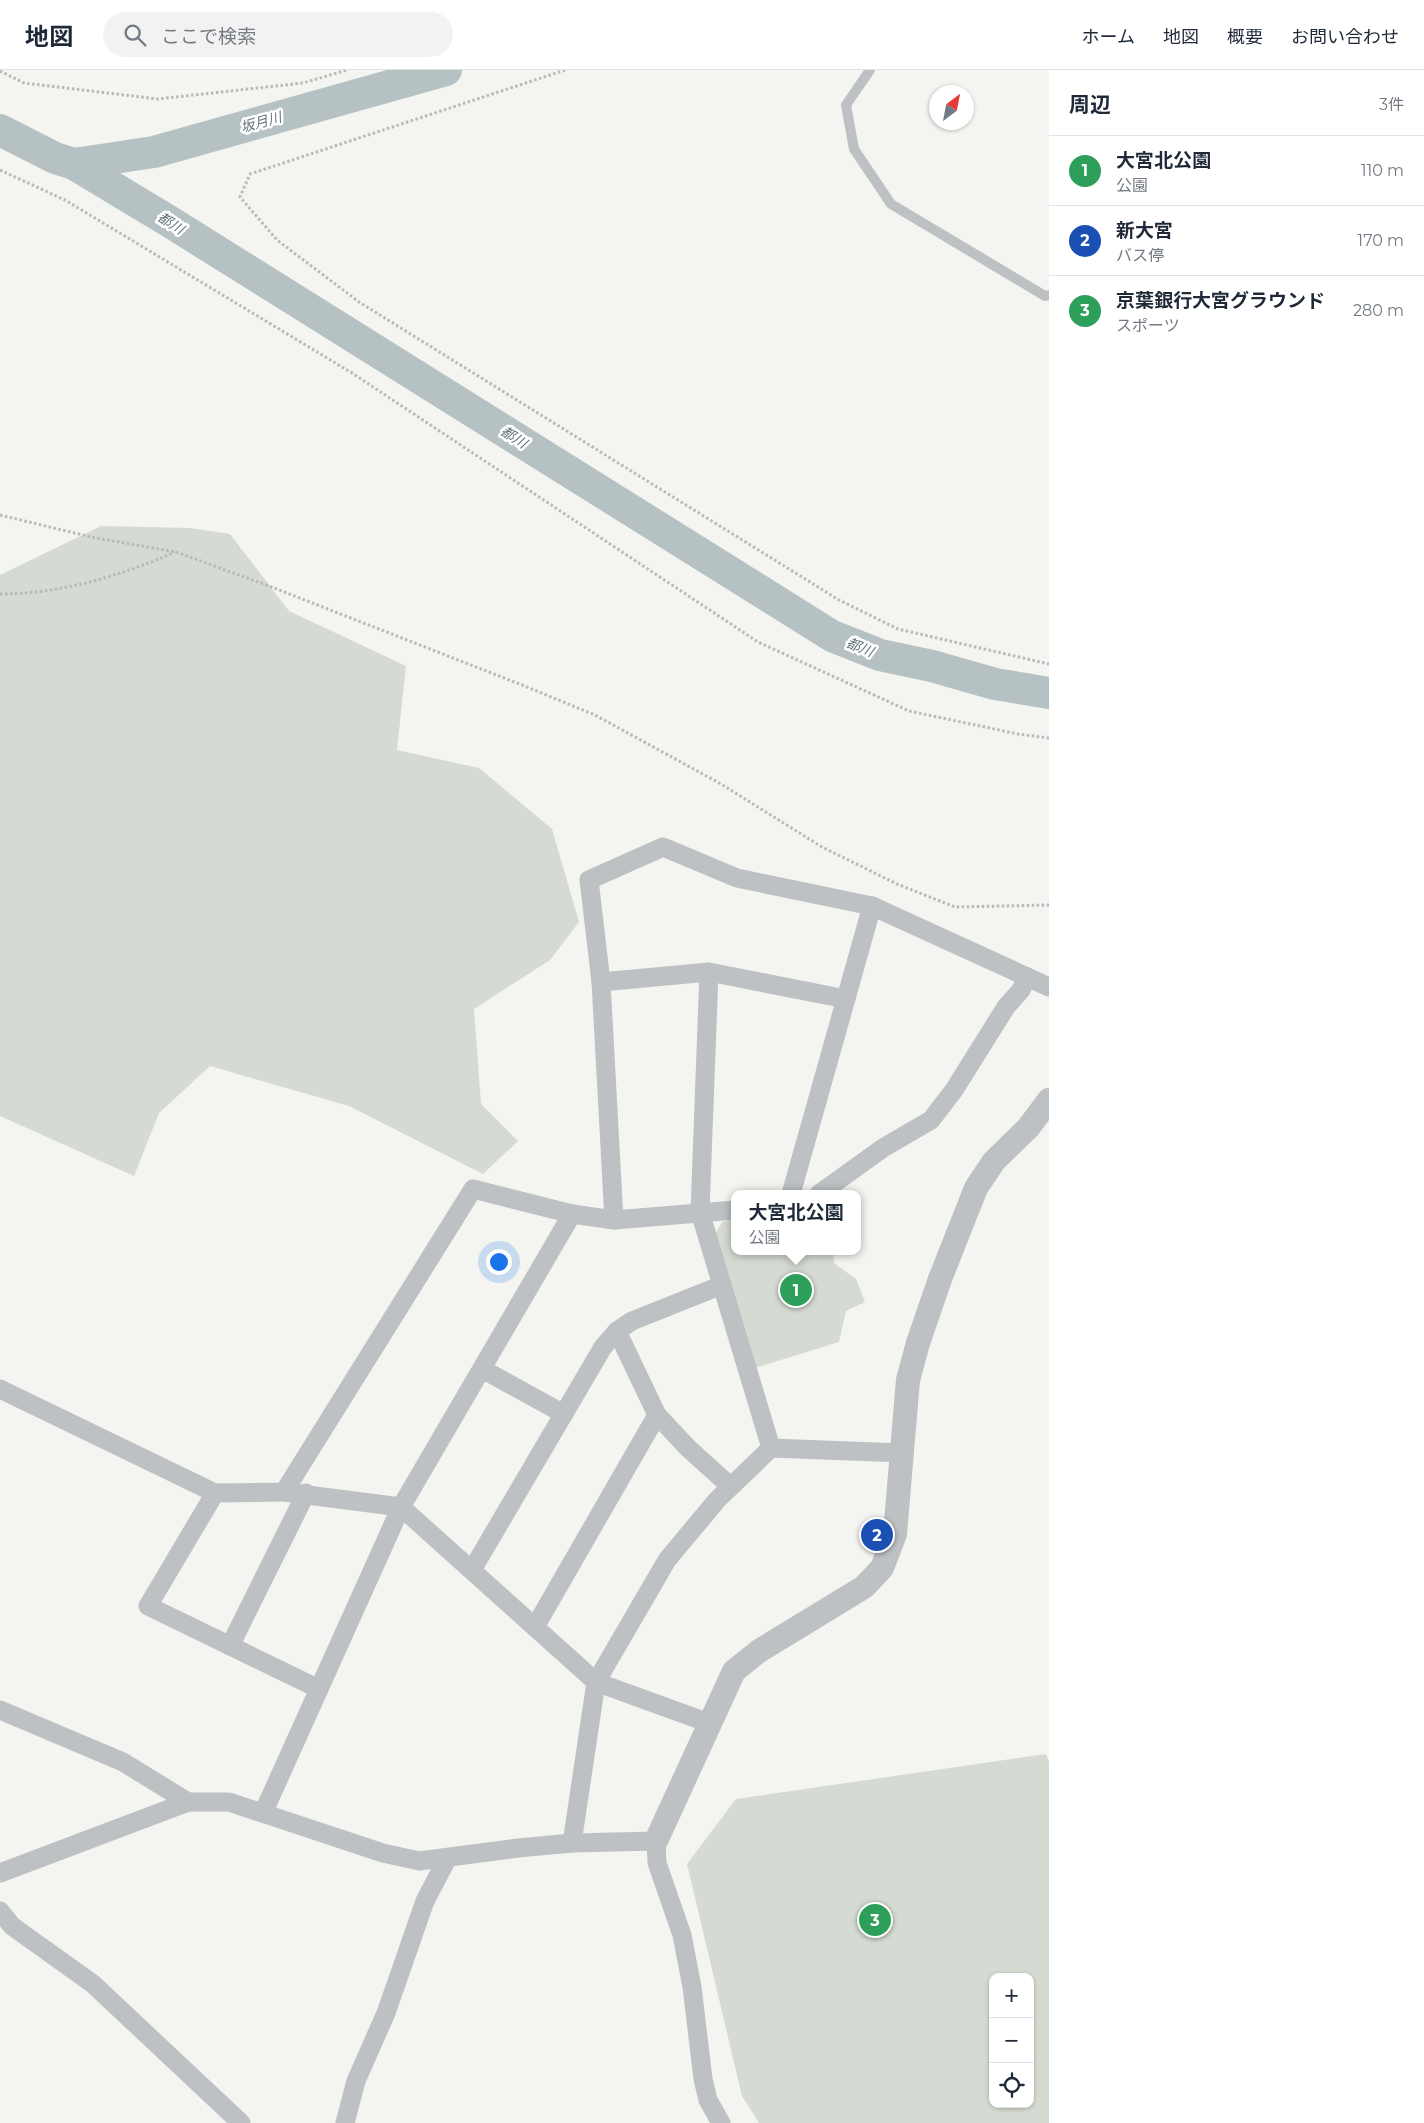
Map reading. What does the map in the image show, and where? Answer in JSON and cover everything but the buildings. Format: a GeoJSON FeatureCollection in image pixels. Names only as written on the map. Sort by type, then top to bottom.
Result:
{"type":"FeatureCollection","features":[{"type":"Feature","properties":{"kind":"street"},"geometry":{"type":"LineString","coordinates":[[614,1220],[601,982],[589,880],[663,847],[737,878],[872,906],[1049,987]]}},
{"type":"Feature","properties":{"kind":"street"},"geometry":{"type":"LineString","coordinates":[[791,1190],[872,906]]}},
{"type":"Feature","properties":{"kind":"street"},"geometry":{"type":"LineString","coordinates":[[601,982],[709,972],[846,999]]}},
{"type":"Feature","properties":{"kind":"street"},"geometry":{"type":"LineString","coordinates":[[709,972],[700,1212],[771,1448]]}},
{"type":"Feature","properties":{"kind":"street"},"geometry":{"type":"LineString","coordinates":[[825,1190],[884,1148],[931,1120],[954,1090],[1006,1006],[1021,990],[1027,977]]}},
{"type":"Feature","properties":{"kind":"street"},"geometry":{"type":"LineString","coordinates":[[721,2123],[708,2100],[703,2079],[692,1987],[682,1935],[657,1863],[656,1841],[734,1671],[759,1651],[864,1586],[882,1568],[895,1534],[908,1380],[967,1207],[976,1188],[994,1161],[1028,1128],[1049,1100]]}},
{"type":"Feature","properties":{"kind":"street"},"geometry":{"type":"LineString","coordinates":[[284,1492],[473,1189],[572,1214],[614,1220],[731,1210]]}},
{"type":"Feature","properties":{"kind":"street"},"geometry":{"type":"LineString","coordinates":[[264,1811],[401,1507],[572,1214]]}},
{"type":"Feature","properties":{"kind":"street"},"geometry":{"type":"LineString","coordinates":[[472,1570],[603,1347],[617,1331],[632,1321],[722,1285]]}},
{"type":"Feature","properties":{"kind":"street"},"geometry":{"type":"LineString","coordinates":[[617,1331],[657,1415],[688,1448],[730,1486]]}},
{"type":"Feature","properties":{"kind":"street"},"geometry":{"type":"LineString","coordinates":[[482,1369],[564,1414]]}},
{"type":"Feature","properties":{"kind":"street"},"geometry":{"type":"LineString","coordinates":[[0,1389],[216,1493],[306,1493],[401,1507],[596,1682],[709,1723]]}},
{"type":"Feature","properties":{"kind":"street"},"geometry":{"type":"LineString","coordinates":[[535,1626],[657,1415]]}},
{"type":"Feature","properties":{"kind":"street"},"geometry":{"type":"LineString","coordinates":[[572,1843],[596,1682],[667,1560],[730,1486],[771,1448],[903,1453]]}},
{"type":"Feature","properties":{"kind":"street"},"geometry":{"type":"LineString","coordinates":[[216,1493],[148,1606],[318,1689]]}},
{"type":"Feature","properties":{"kind":"street"},"geometry":{"type":"LineString","coordinates":[[230,1646],[306,1493]]}},
{"type":"Feature","properties":{"kind":"street"},"geometry":{"type":"LineString","coordinates":[[0,1710],[123,1762],[188,1802]]}},
{"type":"Feature","properties":{"kind":"street"},"geometry":{"type":"LineString","coordinates":[[0,1873],[188,1802],[229,1802],[264,1811],[383,1852],[419,1861],[572,1843],[656,1841]]}},
{"type":"Feature","properties":{"kind":"street"},"geometry":{"type":"LineString","coordinates":[[345,2123],[356,2081],[386,2013],[425,1901],[447,1859]]}},
{"type":"Feature","properties":{"kind":"street"},"geometry":{"type":"LineString","coordinates":[[0,1911],[12,1926],[93,1984],[241,2123]]}},
{"type":"Feature","properties":{"kind":"lane"},"geometry":{"type":"LineString","coordinates":[[870,70],[846,105],[854,149],[891,204],[1045,296],[1049,295]]}},
{"type":"Feature","properties":{"kind":"path"},"geometry":{"type":"LineString","coordinates":[[0,71],[24,83],[158,99],[303,83],[348,70]]}},
{"type":"Feature","properties":{"kind":"path"},"geometry":{"type":"LineString","coordinates":[[565,70],[250,174],[240,198],[277,240],[359,302],[839,600],[898,629],[1049,664]]}},
{"type":"Feature","properties":{"kind":"path"},"geometry":{"type":"LineString","coordinates":[[0,170],[65,200],[352,373],[758,642],[909,711],[1018,734],[1049,738]]}},
{"type":"Feature","properties":{"kind":"path"},"geometry":{"type":"LineString","coordinates":[[0,515],[91,537],[176,552],[269,586],[595,715],[721,784],[822,847],[897,884],[955,907],[1049,904]]}},
{"type":"Feature","properties":{"kind":"path"},"geometry":{"type":"LineString","coordinates":[[0,594],[30,594],[130,572],[176,552]]}},
{"type":"Feature","properties":{"kind":"shaded area"},"geometry":{"type":"Polygon","coordinates":[[[101,526],[190,528],[230,534],[289,611],[406,666],[397,750],[479,768],[552,829],[579,922],[550,960],[474,1009],[481,1104],[518,1141],[483,1174],[349,1106],[210,1066],[159,1113],[134,1176],[0,1116],[0,575],[101,526]]]}},
{"type":"Feature","properties":{"kind":"shaded area"},"geometry":{"type":"Polygon","coordinates":[[[731,1220],[731,1255],[833,1255],[834,1263],[856,1279],[865,1302],[846,1311],[839,1342],[755,1368],[714,1236],[723,1221],[731,1220]]]}},
{"type":"Feature","properties":{"kind":"shaded area"},"geometry":{"type":"Polygon","coordinates":[[[1046,1754],[1049,1762],[1049,2123],[759,2123],[742,2096],[687,1864],[736,1799],[1046,1754]]]}},
{"type":"Feature","properties":{"kind":"waterway","name":"坂月川"},"geometry":{"type":"LineString","coordinates":[[74,164],[154,152],[446,70]]}},
{"type":"Feature","properties":{"kind":"waterway","name":"都川"},"geometry":{"type":"LineString","coordinates":[[0,130],[55,158],[74,164],[167,220],[832,636],[880,655],[932,666],[995,684],[1049,693]]}},
{"type":"Feature","properties":{"kind":"place","name":"大宮北公園"},"geometry":{"type":"Point","coordinates":[796,1290]}},
{"type":"Feature","properties":{"kind":"place","name":"新大宮"},"geometry":{"type":"Point","coordinates":[877,1535]}},
{"type":"Feature","properties":{"kind":"place","name":"京葉銀行大宮グラウンド"},"geometry":{"type":"Point","coordinates":[875,1920]}}]}
